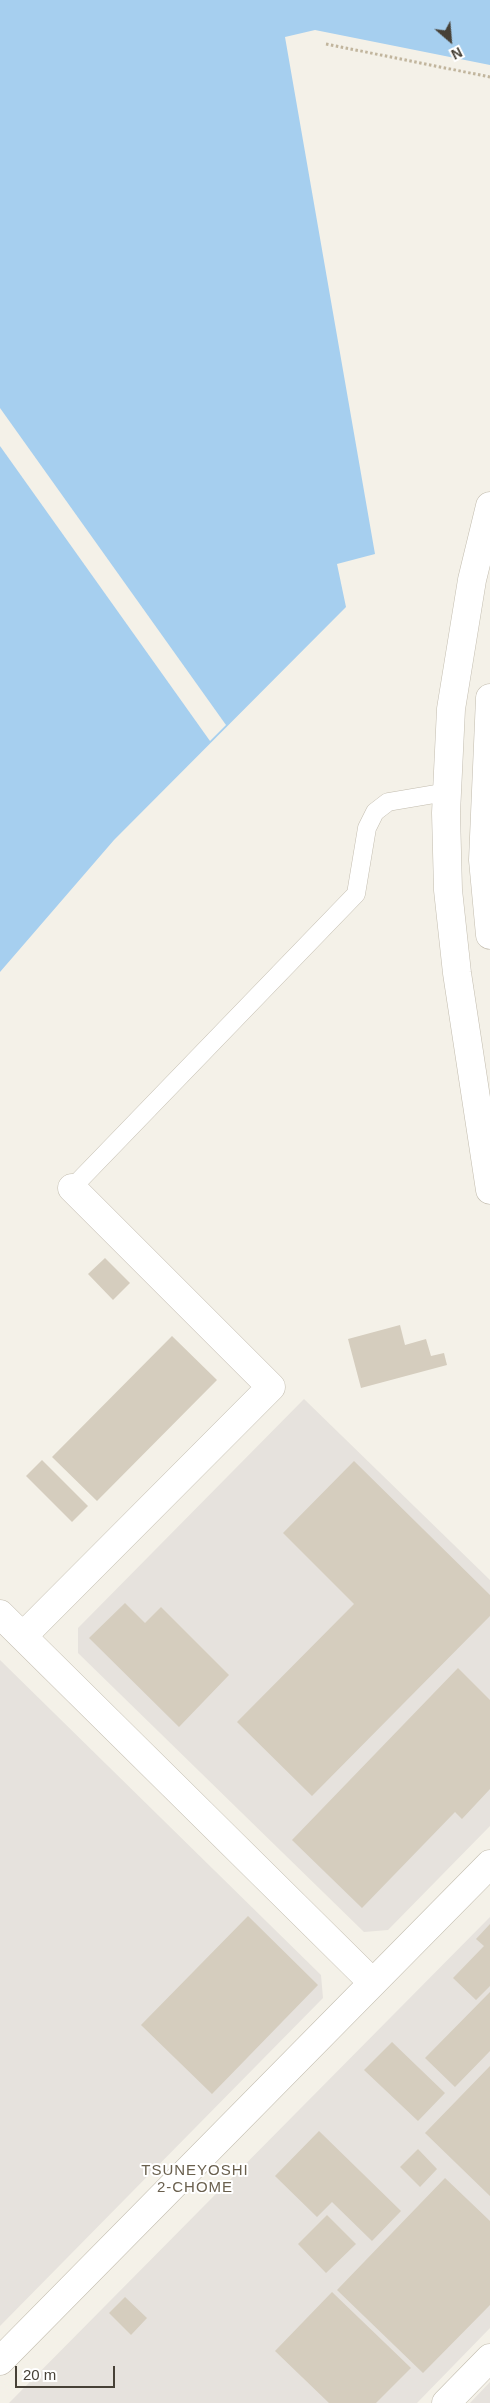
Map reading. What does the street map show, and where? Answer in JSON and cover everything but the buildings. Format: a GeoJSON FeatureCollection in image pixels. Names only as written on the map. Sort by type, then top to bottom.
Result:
{"type":"FeatureCollection","features":[{"type":"Feature","properties":{"kind":"street"},"geometry":{"type":"LineString","coordinates":[[490,506],[472,580],[451,708],[447,792],[448,890],[457,973],[490,1190]]}},
{"type":"Feature","properties":{"kind":"street"},"geometry":{"type":"LineString","coordinates":[[490,698],[483,860],[490,935]]}},
{"type":"Feature","properties":{"kind":"street"},"geometry":{"type":"LineString","coordinates":[[23,1636],[271,1387],[72,1188]]}},
{"type":"Feature","properties":{"kind":"street"},"geometry":{"type":"LineString","coordinates":[[0,1614],[372,1982]]}},
{"type":"Feature","properties":{"kind":"street"},"geometry":{"type":"LineString","coordinates":[[0,2361],[490,1864]]}},
{"type":"Feature","properties":{"kind":"street"},"geometry":{"type":"LineString","coordinates":[[446,2403],[490,2358]]}},
{"type":"Feature","properties":{"kind":"lane"},"geometry":{"type":"LineString","coordinates":[[72,1188],[356,894],[366,828],[375,812],[388,802],[406,797],[447,792]]}},
{"type":"Feature","properties":{"kind":"path"},"geometry":{"type":"LineString","coordinates":[[326,44],[490,77]]}},
{"type":"Feature","properties":{"kind":"shaded area"},"geometry":{"type":"Polygon","coordinates":[[[304,1399],[490,1580],[490,1826],[388,1930],[364,1932],[78,1653],[78,1628],[304,1399]]]}},
{"type":"Feature","properties":{"kind":"shaded area"},"geometry":{"type":"Polygon","coordinates":[[[0,1660],[321,1975],[323,1998],[0,2326],[0,1660]]]}},
{"type":"Feature","properties":{"kind":"shaded area"},"geometry":{"type":"Polygon","coordinates":[[[490,1917],[490,2328],[417,2403],[9,2403],[490,1917]]]}},
{"type":"Feature","properties":{"kind":"shaded area"},"geometry":{"type":"Polygon","coordinates":[[[490,2382],[490,2403],[470,2403],[490,2382]]]}},
{"type":"Feature","properties":{"kind":"water"},"geometry":{"type":"Polygon","coordinates":[[[0,0],[490,0],[490,65],[315,30],[285,37],[375,554],[337,564],[346,607],[114,840],[0,972],[0,0]]]}},
{"type":"Feature","properties":{"kind":"pier"},"geometry":{"type":"Polygon","coordinates":[[[0,408],[226,725],[210,741],[0,446],[0,408]]]}},
{"type":"Feature","properties":{"kind":"district","name":"TSUNEYOSHI 2-CHOME"},"geometry":{"type":"Point","coordinates":[195,2180]}}]}
